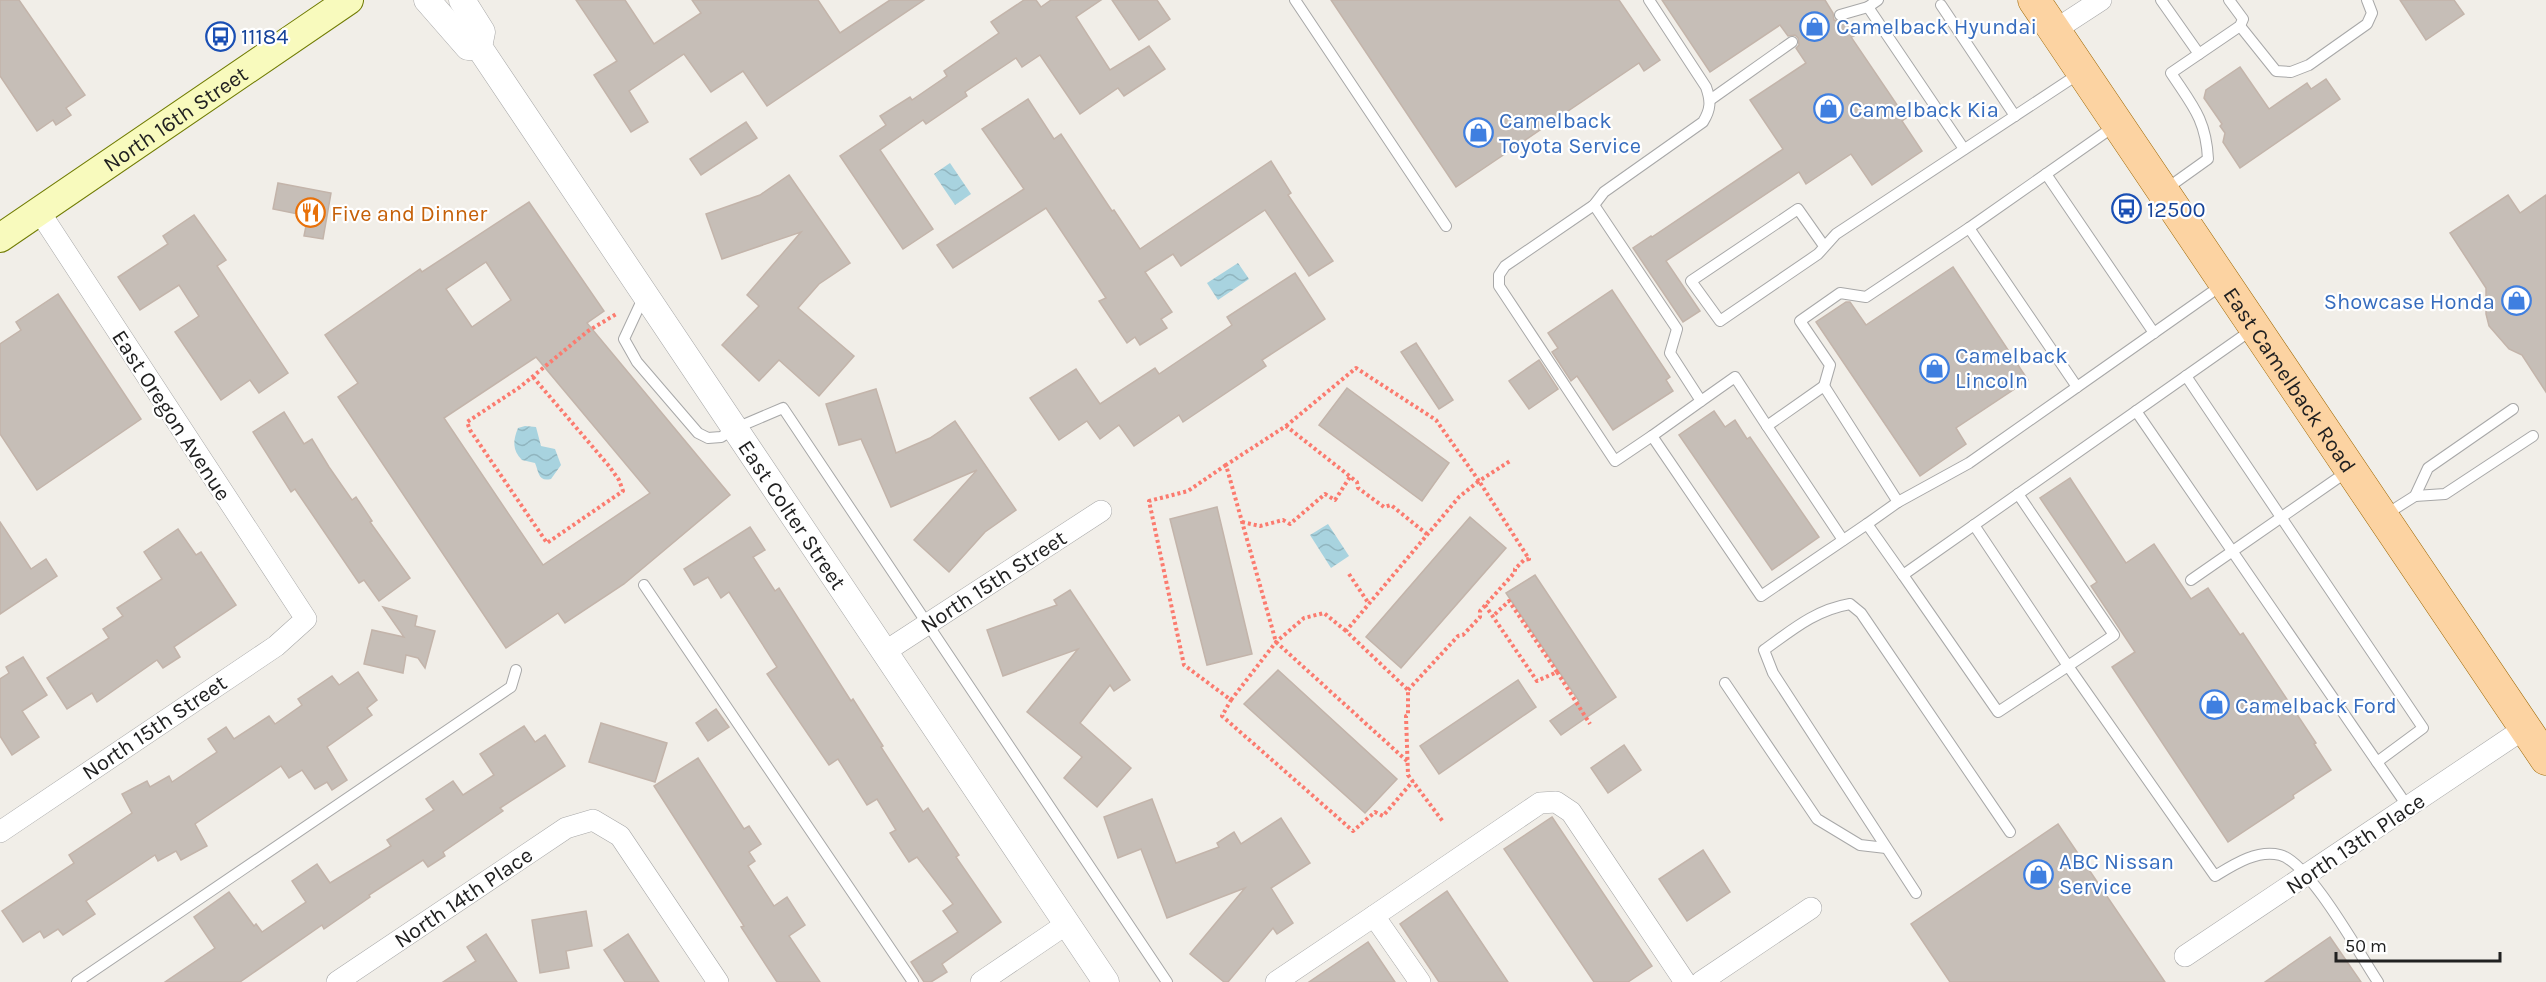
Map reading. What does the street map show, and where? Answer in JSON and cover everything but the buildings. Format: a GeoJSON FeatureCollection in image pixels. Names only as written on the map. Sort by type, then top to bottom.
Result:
{"type":"FeatureCollection","features":[{"type":"Feature","properties":{"kind":"main road","name":"North 16th Street"},"geometry":{"type":"LineString","coordinates":[[0,238],[350,0]]}},
{"type":"Feature","properties":{"kind":"main road","name":"East Camelback Road"},"geometry":{"type":"LineString","coordinates":[[2034,0],[2546,759]]}},
{"type":"Feature","properties":{"kind":"street","name":"East Colter Street"},"geometry":{"type":"LineString","coordinates":[[427,0],[468,47],[479,47]]}},
{"type":"Feature","properties":{"kind":"street","name":"East Colter Street"},"geometry":{"type":"LineString","coordinates":[[462,0],[482,32],[479,47],[1106,982]]}},
{"type":"Feature","properties":{"kind":"street"},"geometry":{"type":"LineString","coordinates":[[2055,30],[2101,0]]}},
{"type":"Feature","properties":{"kind":"street","name":"East Oregon Avenue"},"geometry":{"type":"LineString","coordinates":[[39,211],[306,619]]}},
{"type":"Feature","properties":{"kind":"street","name":"North 15th Street"},"geometry":{"type":"LineString","coordinates":[[886,651],[1101,511]]}},
{"type":"Feature","properties":{"kind":"street","name":"North 15th Street"},"geometry":{"type":"LineString","coordinates":[[0,832],[276,646],[306,619]]}},
{"type":"Feature","properties":{"kind":"street","name":"North 13th Place"},"geometry":{"type":"LineString","coordinates":[[2185,956],[2525,728]]}},
{"type":"Feature","properties":{"kind":"street"},"geometry":{"type":"LineString","coordinates":[[1276,982],[1540,803],[1556,802],[1571,812],[1685,982]]}},
{"type":"Feature","properties":{"kind":"street","name":"North 14th Place"},"geometry":{"type":"LineString","coordinates":[[337,982],[566,828],[593,820],[620,836],[718,982]]}},
{"type":"Feature","properties":{"kind":"street"},"geometry":{"type":"LineString","coordinates":[[1701,982],[1811,908]]}},
{"type":"Feature","properties":{"kind":"street"},"geometry":{"type":"LineString","coordinates":[[1374,916],[1419,982]]}},
{"type":"Feature","properties":{"kind":"street"},"geometry":{"type":"LineString","coordinates":[[981,982],[1068,923]]}},
{"type":"Feature","properties":{"kind":"lane"},"geometry":{"type":"LineString","coordinates":[[1295,0],[1446,226]]}},
{"type":"Feature","properties":{"kind":"lane"},"geometry":{"type":"LineString","coordinates":[[1649,0],[1706,87],[1710,100],[1709,112],[1703,122],[1604,192],[1594,205],[1505,266],[1499,275],[1499,286],[1615,461],[1735,377],[1843,540]]}},
{"type":"Feature","properties":{"kind":"lane"},"geometry":{"type":"LineString","coordinates":[[1840,15],[1868,7],[1878,0]]}},
{"type":"Feature","properties":{"kind":"lane"},"geometry":{"type":"LineString","coordinates":[[2161,0],[2199,54]]}},
{"type":"Feature","properties":{"kind":"lane"},"geometry":{"type":"LineString","coordinates":[[2163,191],[2208,159],[2206,136],[2198,115],[2171,74],[2240,26],[2243,20],[2229,0]]}},
{"type":"Feature","properties":{"kind":"lane"},"geometry":{"type":"LineString","coordinates":[[2240,26],[2276,71],[2291,72],[2309,64],[2367,24],[2372,13],[2367,0]]}},
{"type":"Feature","properties":{"kind":"lane"},"geometry":{"type":"LineString","coordinates":[[1941,4],[2015,116]]}},
{"type":"Feature","properties":{"kind":"lane"},"geometry":{"type":"LineString","coordinates":[[1868,7],[1964,149]]}},
{"type":"Feature","properties":{"kind":"lane"},"geometry":{"type":"LineString","coordinates":[[1710,100],[1792,42]]}},
{"type":"Feature","properties":{"kind":"lane"},"geometry":{"type":"LineString","coordinates":[[1824,246],[1798,209],[1691,281],[1720,321],[1818,254],[1836,234],[2083,72]]}},
{"type":"Feature","properties":{"kind":"lane"},"geometry":{"type":"LineString","coordinates":[[1767,426],[1824,386],[1830,365],[1800,321],[1840,293],[1866,297],[2118,123]]}},
{"type":"Feature","properties":{"kind":"lane"},"geometry":{"type":"LineString","coordinates":[[2046,174],[2154,333]]}},
{"type":"Feature","properties":{"kind":"lane"},"geometry":{"type":"LineString","coordinates":[[1594,205],[1677,329],[1670,353],[1701,401]]}},
{"type":"Feature","properties":{"kind":"lane"},"geometry":{"type":"LineString","coordinates":[[1969,228],[2077,387]]}},
{"type":"Feature","properties":{"kind":"lane"},"geometry":{"type":"LineString","coordinates":[[1652,436],[1761,596],[1898,502],[1969,463],[2225,283]]}},
{"type":"Feature","properties":{"kind":"lane"},"geometry":{"type":"LineString","coordinates":[[645,293],[624,339],[637,362],[698,433],[708,438],[721,437],[783,408],[1167,982]]}},
{"type":"Feature","properties":{"kind":"lane"},"geometry":{"type":"LineString","coordinates":[[1903,575],[2255,328]]}},
{"type":"Feature","properties":{"kind":"lane"},"geometry":{"type":"LineString","coordinates":[[2186,376],[2423,728],[2377,762]]}},
{"type":"Feature","properties":{"kind":"lane"},"geometry":{"type":"LineString","coordinates":[[1824,386],[1898,502]]}},
{"type":"Feature","properties":{"kind":"lane"},"geometry":{"type":"LineString","coordinates":[[2415,496],[2428,468],[2513,409]]}},
{"type":"Feature","properties":{"kind":"lane"},"geometry":{"type":"LineString","coordinates":[[2136,411],[2408,807]]}},
{"type":"Feature","properties":{"kind":"lane"},"geometry":{"type":"LineString","coordinates":[[2382,517],[2415,496],[2445,494],[2533,436]]}},
{"type":"Feature","properties":{"kind":"lane"},"geometry":{"type":"LineString","coordinates":[[2191,580],[2350,469]]}},
{"type":"Feature","properties":{"kind":"lane"},"geometry":{"type":"LineString","coordinates":[[1867,524],[1998,712],[2114,635],[2018,494]]}},
{"type":"Feature","properties":{"kind":"lane"},"geometry":{"type":"LineString","coordinates":[[1974,525],[2068,666],[2215,876],[2249,856],[2280,855],[2308,875],[2378,982]]}},
{"type":"Feature","properties":{"kind":"lane"},"geometry":{"type":"LineString","coordinates":[[644,585],[913,982]]}},
{"type":"Feature","properties":{"kind":"lane"},"geometry":{"type":"LineString","coordinates":[[1916,893],[1773,673],[1764,650],[1808,618],[1833,607],[1850,604],[1861,613],[2010,832]]}},
{"type":"Feature","properties":{"kind":"lane"},"geometry":{"type":"LineString","coordinates":[[77,982],[511,687],[516,670]]}},
{"type":"Feature","properties":{"kind":"lane"},"geometry":{"type":"LineString","coordinates":[[1725,683],[1817,819],[1860,845],[1886,848]]}},
{"type":"Feature","properties":{"kind":"path"},"geometry":{"type":"LineString","coordinates":[[533,377],[609,466],[619,480],[623,491],[548,543],[470,430],[467,422],[533,377],[588,331],[621,312]]}},
{"type":"Feature","properties":{"kind":"path"},"geometry":{"type":"LineString","coordinates":[[1231,700],[1184,665],[1149,501],[1188,491],[1286,426],[1356,368],[1436,420],[1479,481],[1529,559],[1524,560],[1515,569],[1515,572],[1480,611],[1480,616],[1463,635],[1458,636],[1408,690],[1408,715],[1406,717],[1408,775],[1444,823]]}},
{"type":"Feature","properties":{"kind":"path"},"geometry":{"type":"LineString","coordinates":[[1286,426],[1357,482],[1358,488],[1384,507],[1391,505],[1428,535]]}},
{"type":"Feature","properties":{"kind":"path"},"geometry":{"type":"LineString","coordinates":[[1346,632],[1459,497],[1510,461]]}},
{"type":"Feature","properties":{"kind":"path"},"geometry":{"type":"LineString","coordinates":[[1226,465],[1276,642],[1408,762]]}},
{"type":"Feature","properties":{"kind":"path"},"geometry":{"type":"LineString","coordinates":[[1242,522],[1260,526],[1283,520],[1290,524],[1326,494],[1335,500],[1350,477]]}},
{"type":"Feature","properties":{"kind":"path"},"geometry":{"type":"LineString","coordinates":[[1349,574],[1369,604]]}},
{"type":"Feature","properties":{"kind":"path"},"geometry":{"type":"LineString","coordinates":[[1493,616],[1509,601],[1590,724]]}},
{"type":"Feature","properties":{"kind":"path"},"geometry":{"type":"LineString","coordinates":[[1485,605],[1537,681],[1557,672]]}},
{"type":"Feature","properties":{"kind":"path"},"geometry":{"type":"LineString","coordinates":[[1408,690],[1324,613],[1304,618],[1276,642],[1231,700],[1222,716],[1353,831],[1375,812],[1383,816],[1413,781]]}},
{"type":"Feature","properties":{"kind":"water"},"geometry":{"type":"Polygon","coordinates":[[[950,163],[971,194],[955,205],[934,174],[950,163]]]}},
{"type":"Feature","properties":{"kind":"water"},"geometry":{"type":"Polygon","coordinates":[[[1238,263],[1249,279],[1218,300],[1207,283],[1238,263]]]}},
{"type":"Feature","properties":{"kind":"water"},"geometry":{"type":"Polygon","coordinates":[[[536,427],[541,446],[555,449],[561,465],[551,479],[541,478],[535,463],[522,460],[516,452],[514,441],[516,432],[518,428],[536,427]]]}},
{"type":"Feature","properties":{"kind":"water"},"geometry":{"type":"Polygon","coordinates":[[[1328,524],[1349,556],[1331,568],[1310,535],[1328,524]]]}},
{"type":"Feature","properties":{"kind":"place","name":"Camelback Hyundai"},"geometry":{"type":"Point","coordinates":[1815,26]}},
{"type":"Feature","properties":{"kind":"place","name":"11184"},"geometry":{"type":"Point","coordinates":[220,36]}},
{"type":"Feature","properties":{"kind":"place","name":"Camelback Kia"},"geometry":{"type":"Point","coordinates":[1828,109]}},
{"type":"Feature","properties":{"kind":"place","name":"Camelback Toyota Service"},"geometry":{"type":"Point","coordinates":[1478,133]}},
{"type":"Feature","properties":{"kind":"place","name":"12500"},"geometry":{"type":"Point","coordinates":[2126,209]}},
{"type":"Feature","properties":{"kind":"place","name":"Five and Dinner"},"geometry":{"type":"Point","coordinates":[310,213]}},
{"type":"Feature","properties":{"kind":"place","name":"Showcase Honda"},"geometry":{"type":"Point","coordinates":[2516,301]}},
{"type":"Feature","properties":{"kind":"place","name":"Camelback Lincoln"},"geometry":{"type":"Point","coordinates":[1934,368]}},
{"type":"Feature","properties":{"kind":"place","name":"Camelback Ford"},"geometry":{"type":"Point","coordinates":[2214,705]}},
{"type":"Feature","properties":{"kind":"place","name":"ABC Nissan Service"},"geometry":{"type":"Point","coordinates":[2038,874]}}]}
